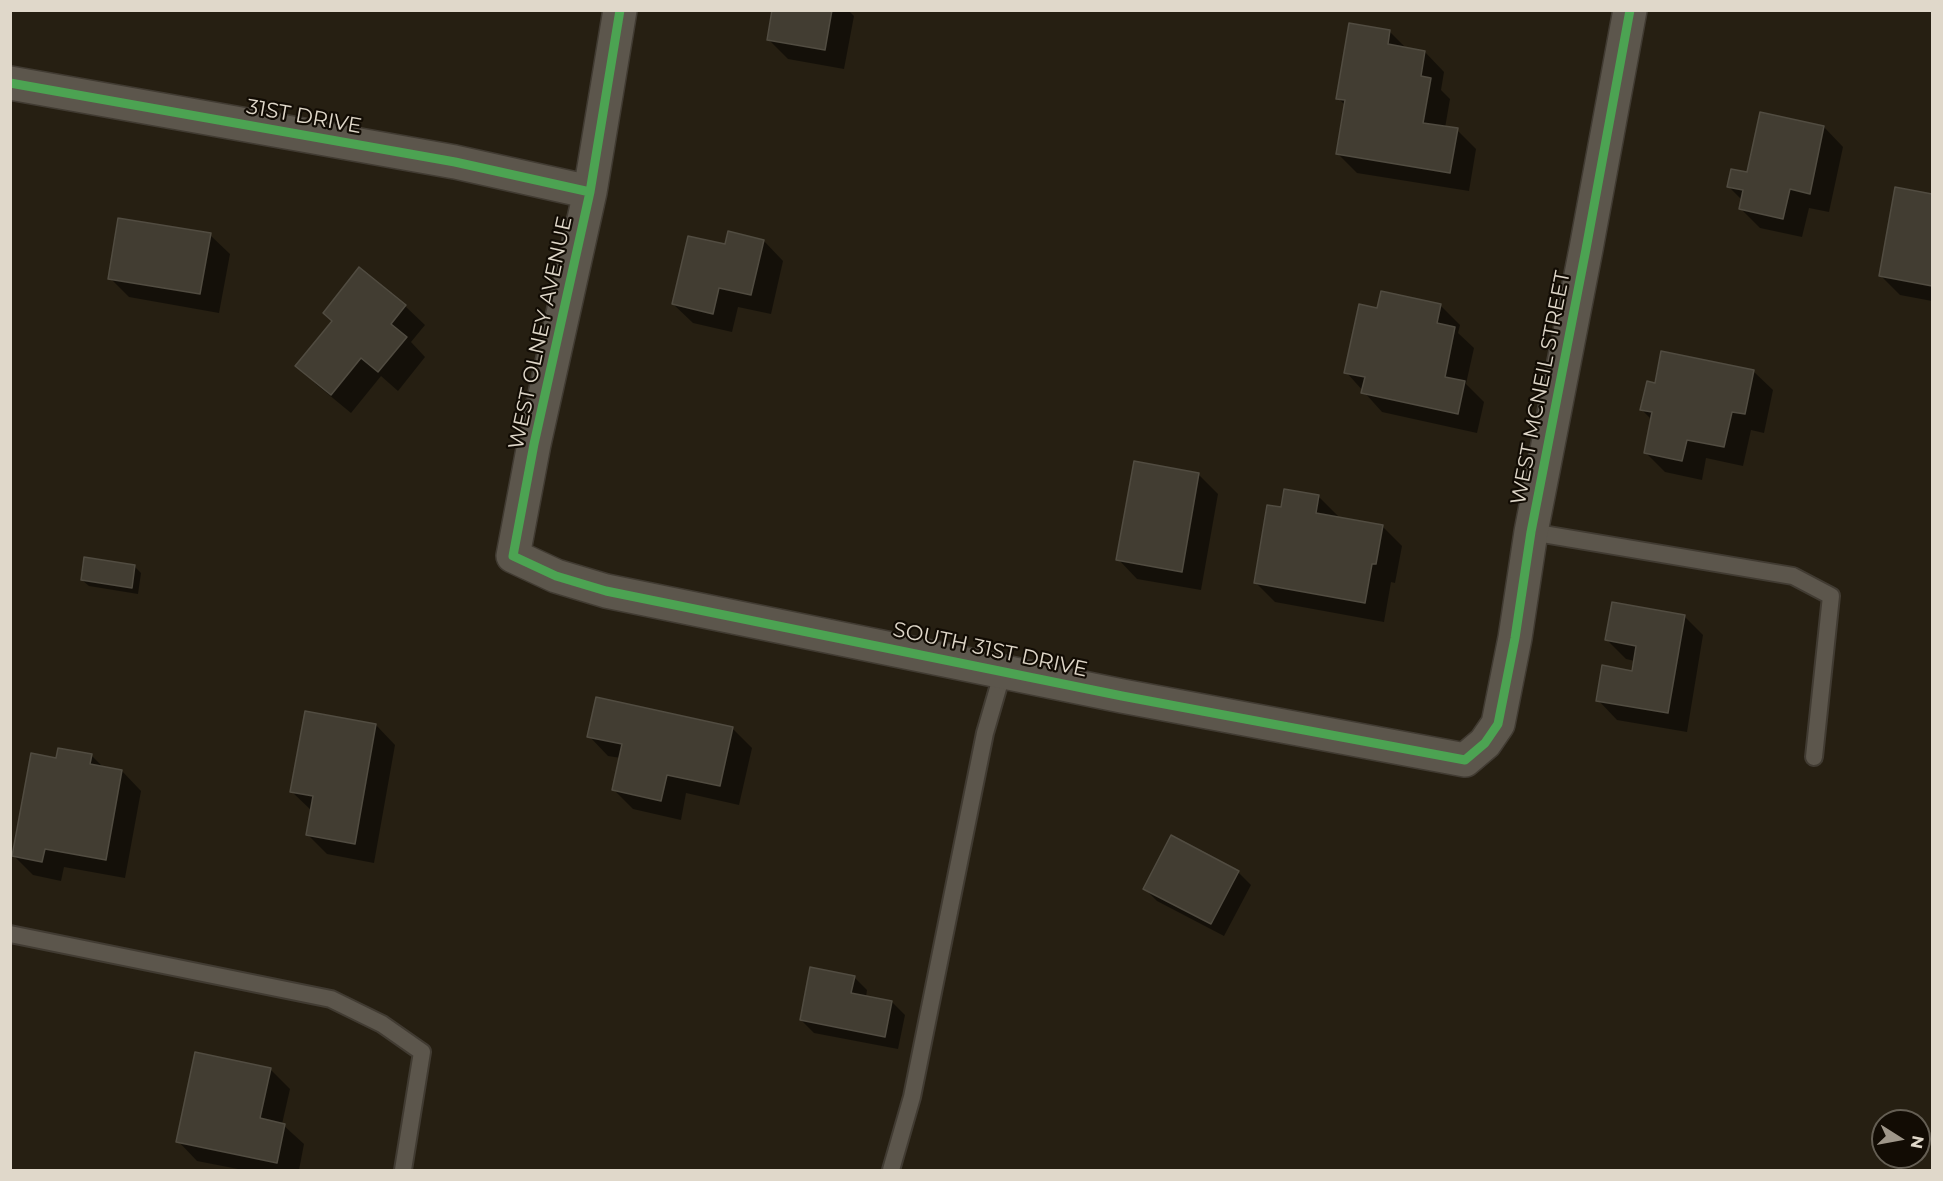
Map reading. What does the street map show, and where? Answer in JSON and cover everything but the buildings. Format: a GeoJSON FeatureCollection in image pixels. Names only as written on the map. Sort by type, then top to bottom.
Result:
{"type":"FeatureCollection","features":[{"type":"Feature","properties":{"kind":"street","name":"WEST OLNEY AVENUE"},"geometry":{"type":"LineString","coordinates":[[513,556],[534,444],[590,192],[620,10]]}},
{"type":"Feature","properties":{"kind":"street","name":"WEST MCNEIL STREET"},"geometry":{"type":"LineString","coordinates":[[1465,760],[1485,743],[1498,724],[1515,638],[1531,532],[1630,10]]}},
{"type":"Feature","properties":{"kind":"street","name":"31ST DRIVE"},"geometry":{"type":"LineString","coordinates":[[10,83],[455,162],[590,192]]}},
{"type":"Feature","properties":{"kind":"street","name":"SOUTH 31ST DRIVE"},"geometry":{"type":"LineString","coordinates":[[513,556],[556,576],[606,591],[1122,696],[1465,760]]}},
{"type":"Feature","properties":{"kind":"lane"},"geometry":{"type":"LineString","coordinates":[[1531,532],[1793,576],[1831,596],[1814,757]]}},
{"type":"Feature","properties":{"kind":"lane"},"geometry":{"type":"LineString","coordinates":[[891,1170],[912,1097],[985,733],[1003,671]]}},
{"type":"Feature","properties":{"kind":"lane"},"geometry":{"type":"LineString","coordinates":[[10,934],[331,999],[382,1024],[422,1052],[403,1170]]}},
{"type":"Feature","properties":{"kind":"cycle path"},"geometry":{"type":"LineString","coordinates":[[620,10],[590,192],[534,444],[513,556],[556,576],[606,591],[1122,696],[1465,760],[1485,743],[1498,724],[1515,638],[1531,532],[1630,10]]}},
{"type":"Feature","properties":{"kind":"cycle path"},"geometry":{"type":"LineString","coordinates":[[10,83],[455,162],[590,192]]}}]}
